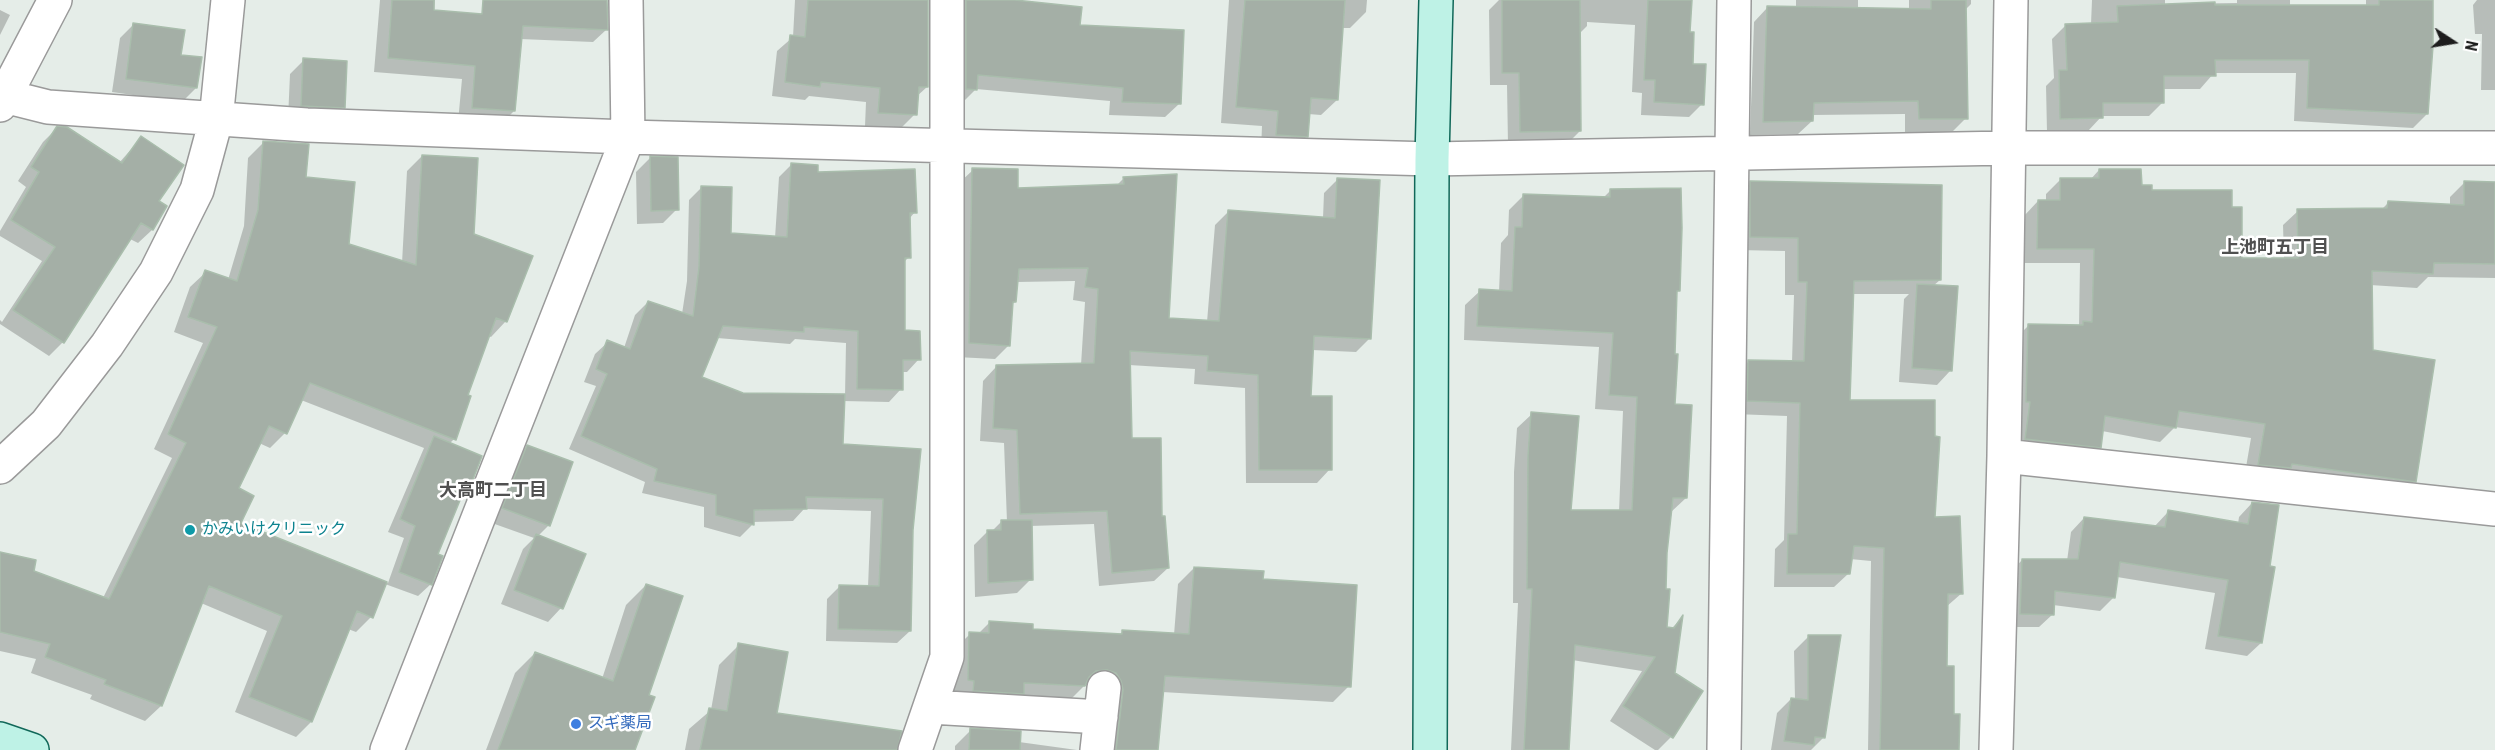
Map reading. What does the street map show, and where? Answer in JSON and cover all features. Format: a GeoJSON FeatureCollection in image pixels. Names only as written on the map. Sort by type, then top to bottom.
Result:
{"type":"FeatureCollection","features":[{"type":"Feature","properties":{"kind":"street"},"geometry":{"type":"LineString","coordinates":[[55,0],[2,99],[48,107],[216,120],[628,137],[1432,159],[2007,148],[2495,147]]}},
{"type":"Feature","properties":{"kind":"street"},"geometry":{"type":"LineString","coordinates":[[0,467],[46,424],[106,345],[156,272],[196,190],[216,120],[228,0]]}},
{"type":"Feature","properties":{"kind":"street"},"geometry":{"type":"LineString","coordinates":[[387,750],[628,137],[626,0]]}},
{"type":"Feature","properties":{"kind":"street"},"geometry":{"type":"LineString","coordinates":[[915,750],[947,657],[947,0]]}},
{"type":"Feature","properties":{"kind":"street"},"geometry":{"type":"LineString","coordinates":[[1430,750],[1432,159],[1436,0]]}},
{"type":"Feature","properties":{"kind":"street"},"geometry":{"type":"LineString","coordinates":[[1724,750],[1730,154],[1734,0]]}},
{"type":"Feature","properties":{"kind":"street"},"geometry":{"type":"LineString","coordinates":[[1996,750],[2004,456],[2011,0]]}},
{"type":"Feature","properties":{"kind":"street"},"geometry":{"type":"LineString","coordinates":[[2004,456],[2495,509]]}},
{"type":"Feature","properties":{"kind":"street"},"geometry":{"type":"LineString","coordinates":[[930,707],[1102,703],[1097,750]]}},
{"type":"Feature","properties":{"kind":"street"},"geometry":{"type":"LineString","coordinates":[[0,739],[32,750]]}},
{"type":"Feature","properties":{"kind":"building"},"geometry":{"type":"Polygon","coordinates":[[[392,0],[434,0],[434,10],[482,14],[483,0],[607,0],[608,30],[523,26],[515,111],[472,108],[475,66],[388,58],[392,0]]]}},
{"type":"Feature","properties":{"kind":"building"},"geometry":{"type":"Polygon","coordinates":[[[808,0],[928,0],[928,87],[919,87],[917,115],[878,113],[880,88],[821,82],[820,87],[785,82],[790,35],[805,37],[808,0]]]}},
{"type":"Feature","properties":{"kind":"building"},"geometry":{"type":"Polygon","coordinates":[[[966,0],[1015,0],[1082,7],[1080,25],[1184,30],[1181,104],[1122,102],[1123,88],[978,75],[977,90],[966,89],[966,0]]]}},
{"type":"Feature","properties":{"kind":"building"},"geometry":{"type":"Polygon","coordinates":[[[1245,0],[1345,0],[1338,100],[1311,98],[1308,137],[1276,135],[1278,111],[1236,107],[1245,0]]]}},
{"type":"Feature","properties":{"kind":"building"},"geometry":{"type":"Polygon","coordinates":[[[1502,0],[1580,0],[1581,131],[1520,132],[1519,73],[1502,73],[1502,0]]]}},
{"type":"Feature","properties":{"kind":"building"},"geometry":{"type":"Polygon","coordinates":[[[1648,0],[1692,0],[1690,32],[1694,32],[1693,64],[1706,64],[1704,105],[1654,102],[1655,80],[1644,80],[1648,0]]]}},
{"type":"Feature","properties":{"kind":"building"},"geometry":{"type":"Polygon","coordinates":[[[1931,0],[1966,0],[1968,119],[1919,119],[1918,101],[1814,103],[1813,121],[1763,122],[1767,6],[1931,9],[1931,0]]]}},
{"type":"Feature","properties":{"kind":"building"},"geometry":{"type":"Polygon","coordinates":[[[2379,0],[2433,0],[2433,46],[2428,114],[2307,108],[2309,60],[2215,60],[2216,76],[2164,76],[2164,103],[2103,103],[2103,118],[2060,119],[2059,70],[2067,70],[2065,24],[2118,22],[2117,6],[2215,2],[2215,5],[2379,5],[2379,0]]]}},
{"type":"Feature","properties":{"kind":"building"},"geometry":{"type":"Polygon","coordinates":[[[133,23],[185,30],[181,55],[202,57],[197,88],[126,79],[133,23]]]}},
{"type":"Feature","properties":{"kind":"building"},"geometry":{"type":"Polygon","coordinates":[[[303,58],[347,61],[345,108],[301,106],[303,58]]]}},
{"type":"Feature","properties":{"kind":"building"},"geometry":{"type":"Polygon","coordinates":[[[57,126],[67,127],[122,163],[141,136],[184,165],[159,201],[167,206],[153,230],[141,223],[64,343],[13,310],[55,247],[11,220],[39,172],[31,167],[57,126]]]}},
{"type":"Feature","properties":{"kind":"building"},"geometry":{"type":"Polygon","coordinates":[[[263,141],[309,144],[306,177],[355,182],[349,244],[416,265],[422,155],[478,158],[474,234],[533,256],[507,322],[496,318],[468,395],[471,396],[456,440],[310,383],[287,434],[269,426],[239,488],[254,496],[241,523],[387,582],[373,618],[357,611],[312,722],[249,697],[282,616],[209,586],[162,706],[104,684],[106,680],[45,657],[50,644],[0,632],[0,552],[36,560],[34,571],[109,599],[186,443],[168,434],[217,327],[188,317],[205,270],[237,281],[258,210],[263,141]]]}},
{"type":"Feature","properties":{"kind":"building"},"geometry":{"type":"Polygon","coordinates":[[[650,156],[678,157],[679,210],[651,211],[650,156]]]}},
{"type":"Feature","properties":{"kind":"building"},"geometry":{"type":"Polygon","coordinates":[[[791,163],[818,165],[818,172],[915,169],[917,213],[910,213],[911,258],[905,258],[905,330],[920,331],[921,360],[903,360],[903,390],[857,389],[858,331],[804,327],[804,332],[723,326],[702,377],[743,393],[845,394],[843,444],[921,449],[913,530],[911,631],[838,629],[839,585],[879,586],[883,499],[806,497],[807,509],[754,510],[754,525],[716,515],[716,495],[654,481],[657,469],[581,436],[607,374],[596,369],[607,340],[630,349],[648,301],[693,316],[699,267],[701,186],[732,187],[731,233],[787,237],[791,163]]]}},
{"type":"Feature","properties":{"kind":"building"},"geometry":{"type":"Polygon","coordinates":[[[972,168],[1018,169],[1018,188],[1124,184],[1123,177],[1177,174],[1169,318],[1219,321],[1228,210],[1335,218],[1337,178],[1380,180],[1371,339],[1314,336],[1311,396],[1332,396],[1332,470],[1259,470],[1258,375],[1207,371],[1208,356],[1130,351],[1132,438],[1161,438],[1162,516],[1165,516],[1169,568],[1112,573],[1107,511],[1020,514],[1017,430],[993,428],[996,365],[1094,363],[1098,289],[1085,287],[1088,268],[1019,269],[1016,302],[1013,302],[1010,346],[969,343],[972,168]]]}},
{"type":"Feature","properties":{"kind":"building"},"geometry":{"type":"Polygon","coordinates":[[[2099,169],[2141,169],[2142,185],[2152,185],[2152,190],[2232,190],[2232,207],[2242,207],[2242,258],[2298,258],[2297,209],[2387,208],[2388,201],[2464,205],[2464,181],[2495,182],[2495,264],[2434,263],[2433,274],[2372,271],[2373,350],[2435,360],[2416,482],[2292,464],[2291,468],[2258,465],[2265,424],[2179,411],[2176,428],[2105,416],[2101,448],[2025,439],[2030,402],[2026,402],[2028,324],[2083,325],[2083,321],[2092,322],[2094,249],[2037,249],[2038,200],[2060,200],[2060,178],[2099,178],[2099,169]]]}},
{"type":"Feature","properties":{"kind":"building"},"geometry":{"type":"Polygon","coordinates":[[[1750,181],[1942,185],[1941,280],[1854,281],[1850,400],[1935,400],[1935,436],[1940,437],[1935,517],[1960,516],[1963,594],[1948,594],[1947,666],[1954,666],[1954,714],[1960,714],[1959,750],[1880,750],[1884,548],[1854,546],[1850,574],[1787,574],[1788,534],[1797,534],[1800,403],[1747,401],[1748,360],[1804,361],[1807,282],[1798,282],[1798,238],[1750,237],[1750,181]]]}},
{"type":"Feature","properties":{"kind":"building"},"geometry":{"type":"Polygon","coordinates":[[[1681,188],[1682,228],[1680,291],[1677,291],[1675,354],[1678,354],[1675,404],[1692,405],[1687,498],[1673,498],[1667,553],[1666,589],[1670,589],[1667,627],[1674,628],[1683,615],[1675,673],[1703,691],[1673,738],[1623,706],[1655,657],[1575,645],[1569,750],[1524,750],[1532,589],[1527,589],[1528,456],[1531,412],[1579,416],[1571,510],[1632,510],[1637,397],[1609,395],[1613,333],[1477,326],[1479,289],[1512,291],[1515,227],[1522,227],[1523,194],[1610,197],[1610,189],[1681,188]]]}},
{"type":"Feature","properties":{"kind":"building"},"geometry":{"type":"Polygon","coordinates":[[[1917,284],[1958,286],[1952,371],[1912,368],[1917,284]]]}},
{"type":"Feature","properties":{"kind":"building"},"geometry":{"type":"Polygon","coordinates":[[[434,436],[482,456],[467,495],[463,493],[438,554],[443,556],[432,585],[399,572],[415,526],[400,519],[434,436]]]}},
{"type":"Feature","properties":{"kind":"building"},"geometry":{"type":"Polygon","coordinates":[[[527,445],[573,462],[550,526],[502,508],[527,445]]]}},
{"type":"Feature","properties":{"kind":"building"},"geometry":{"type":"Polygon","coordinates":[[[2252,502],[2279,505],[2270,566],[2275,567],[2262,643],[2218,636],[2228,580],[2120,562],[2115,598],[2055,591],[2054,615],[2020,614],[2022,559],[2078,559],[2084,517],[2165,527],[2168,510],[2248,524],[2252,502]]]}},
{"type":"Feature","properties":{"kind":"building"},"geometry":{"type":"Polygon","coordinates":[[[1001,520],[1032,520],[1033,580],[988,583],[987,530],[1001,530],[1001,520]]]}},
{"type":"Feature","properties":{"kind":"building"},"geometry":{"type":"Polygon","coordinates":[[[536,534],[586,554],[563,609],[514,590],[536,534]]]}},
{"type":"Feature","properties":{"kind":"building"},"geometry":{"type":"Polygon","coordinates":[[[1194,567],[1264,571],[1263,579],[1357,585],[1351,687],[1165,676],[1158,750],[1116,750],[1123,690],[1116,673],[1107,670],[1096,671],[1089,677],[1085,686],[1024,683],[1024,694],[973,691],[974,681],[968,680],[969,632],[989,633],[989,621],[1033,624],[1033,629],[1122,634],[1122,630],[1189,634],[1194,567]]]}},
{"type":"Feature","properties":{"kind":"building","name":"スギ薬局"},"geometry":{"type":"Polygon","coordinates":[[[646,584],[683,596],[649,695],[655,697],[635,750],[498,750],[535,652],[613,681],[646,584]]]}},
{"type":"Feature","properties":{"kind":"building"},"geometry":{"type":"Polygon","coordinates":[[[1808,635],[1841,635],[1825,738],[1815,737],[1814,745],[1784,741],[1791,698],[1808,700],[1808,635]]]}},
{"type":"Feature","properties":{"kind":"building"},"geometry":{"type":"Polygon","coordinates":[[[738,643],[788,652],[777,713],[902,731],[897,750],[700,750],[709,708],[727,711],[738,643]]]}},
{"type":"Feature","properties":{"kind":"building"},"geometry":{"type":"Polygon","coordinates":[[[970,728],[1021,731],[1020,750],[969,750],[970,728]]]}},
{"type":"Feature","properties":{"kind":"place","name":"かみいけクリニック"},"geometry":{"type":"Point","coordinates":[190,530]}},
{"type":"Feature","properties":{"kind":"place","name":"スギ薬局"},"geometry":{"type":"Point","coordinates":[576,724]}},
{"type":"Feature","properties":{"kind":"district","name":"上池町五丁目"},"geometry":{"type":"Point","coordinates":[2275,248]}},
{"type":"Feature","properties":{"kind":"district","name":"大高町二丁目"},"geometry":{"type":"Point","coordinates":[493,491]}}]}
